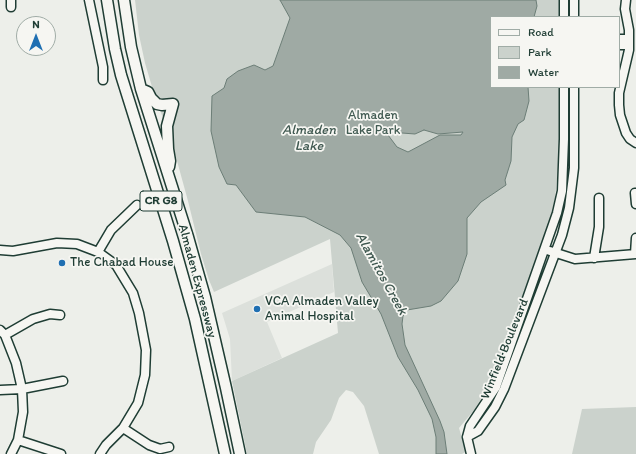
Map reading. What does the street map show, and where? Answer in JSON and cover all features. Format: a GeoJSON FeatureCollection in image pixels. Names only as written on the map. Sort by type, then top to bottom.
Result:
{"type":"FeatureCollection","features":[{"type":"Feature","properties":{"kind":"main road","name":"Almaden Expressway"},"geometry":{"type":"LineString","coordinates":[[107,0],[121,75],[174,241],[192,306],[225,454]]}},
{"type":"Feature","properties":{"kind":"main road","name":"Almaden Expressway"},"geometry":{"type":"LineString","coordinates":[[124,0],[131,47],[141,88],[205,297],[240,454]]}},
{"type":"Feature","properties":{"kind":"main road"},"geometry":{"type":"LineString","coordinates":[[141,88],[148,92],[157,104],[173,104],[168,126],[168,149],[170,161],[167,173]]}},
{"type":"Feature","properties":{"kind":"street"},"geometry":{"type":"LineString","coordinates":[[89,0],[103,67],[103,80]]}},
{"type":"Feature","properties":{"kind":"street"},"geometry":{"type":"LineString","coordinates":[[564,0],[564,16]]}},
{"type":"Feature","properties":{"kind":"street"},"geometry":{"type":"LineString","coordinates":[[574,0],[574,16]]}},
{"type":"Feature","properties":{"kind":"street"},"geometry":{"type":"LineString","coordinates":[[626,0],[625,15],[629,42],[628,59],[619,94],[619,105],[620,115],[626,133],[630,139],[636,143]]}},
{"type":"Feature","properties":{"kind":"street"},"geometry":{"type":"LineString","coordinates":[[620,40],[629,42]]}},
{"type":"Feature","properties":{"kind":"street"},"geometry":{"type":"LineString","coordinates":[[620,45],[629,42]]}},
{"type":"Feature","properties":{"kind":"street","name":"Winfield Boulevard"},"geometry":{"type":"LineString","coordinates":[[467,437],[470,426],[496,387],[557,213],[562,191],[564,88]]}},
{"type":"Feature","properties":{"kind":"street","name":"Winfield Boulevard"},"geometry":{"type":"LineString","coordinates":[[467,437],[478,431],[504,389],[555,253],[569,208],[574,168],[574,88]]}},
{"type":"Feature","properties":{"kind":"street"},"geometry":{"type":"LineString","coordinates":[[635,193],[636,204]]}},
{"type":"Feature","properties":{"kind":"street"},"geometry":{"type":"LineString","coordinates":[[594,258],[599,227],[599,198]]}},
{"type":"Feature","properties":{"kind":"street"},"geometry":{"type":"LineString","coordinates":[[98,252],[111,230],[137,205]]}},
{"type":"Feature","properties":{"kind":"street"},"geometry":{"type":"LineString","coordinates":[[544,249],[575,259],[635,254],[636,238]]}},
{"type":"Feature","properties":{"kind":"street"},"geometry":{"type":"LineString","coordinates":[[0,250],[13,251],[57,243],[77,244],[98,252],[116,265],[133,293],[139,313],[146,350],[145,375],[138,403],[123,428],[106,445],[100,454]]}},
{"type":"Feature","properties":{"kind":"street"},"geometry":{"type":"LineString","coordinates":[[11,454],[18,440],[23,412],[22,389],[16,363],[2,333],[33,319],[50,314],[60,315]]}},
{"type":"Feature","properties":{"kind":"street"},"geometry":{"type":"LineString","coordinates":[[0,390],[22,389],[63,381]]}},
{"type":"Feature","properties":{"kind":"street"},"geometry":{"type":"LineString","coordinates":[[123,428],[149,445],[160,449],[169,447]]}},
{"type":"Feature","properties":{"kind":"street"},"geometry":{"type":"LineString","coordinates":[[467,437],[471,454]]}},
{"type":"Feature","properties":{"kind":"street"},"geometry":{"type":"LineString","coordinates":[[18,440],[60,454]]}},
{"type":"Feature","properties":{"kind":"shaded area"},"geometry":{"type":"Polygon","coordinates":[[[332,264],[334,292],[267,322],[282,358],[232,381],[230,339],[222,313],[332,264]]]}},
{"type":"Feature","properties":{"kind":"green space","name":"Almaden Lake Park"},"geometry":{"type":"Polygon","coordinates":[[[135,0],[559,0],[559,16],[490,16],[490,88],[559,88],[559,160],[555,198],[547,231],[488,387],[475,409],[459,428],[466,452],[462,454],[379,454],[364,406],[353,392],[346,390],[339,398],[331,420],[316,442],[313,454],[247,454],[232,381],[338,333],[330,239],[214,292],[201,254],[171,139],[155,97],[145,63],[139,35],[135,0]]]}},
{"type":"Feature","properties":{"kind":"green space"},"geometry":{"type":"Polygon","coordinates":[[[636,407],[636,454],[572,454],[582,409],[636,407]]]}},
{"type":"Feature","properties":{"kind":"water","name":"Almaden Lake"},"geometry":{"type":"Polygon","coordinates":[[[280,0],[536,0],[537,6],[534,16],[490,16],[490,88],[528,88],[529,101],[524,120],[518,124],[512,137],[511,161],[505,180],[506,185],[481,202],[467,218],[467,254],[458,281],[441,301],[431,306],[407,310],[403,316],[402,324],[405,345],[440,421],[444,432],[447,454],[436,454],[436,437],[432,419],[418,390],[398,357],[381,314],[362,282],[351,248],[340,235],[305,217],[256,212],[236,185],[227,184],[219,167],[211,131],[212,96],[224,88],[227,79],[238,71],[254,65],[265,70],[273,66],[290,18],[280,0]],[[424,130],[415,134],[389,132],[388,135],[397,147],[408,152],[440,135],[461,135],[463,132],[438,134],[424,130]]]}},
{"type":"Feature","properties":{"kind":"place","name":"The Chabad House"},"geometry":{"type":"Point","coordinates":[62,263]}},
{"type":"Feature","properties":{"kind":"place","name":"VCA Almaden Valley Animal Hospital"},"geometry":{"type":"Point","coordinates":[257,309]}},
{"type":"Feature","properties":{"kind":"water label","name":"Alamitos Creek"},"geometry":{"type":"Point","coordinates":[381,274]}}]}
